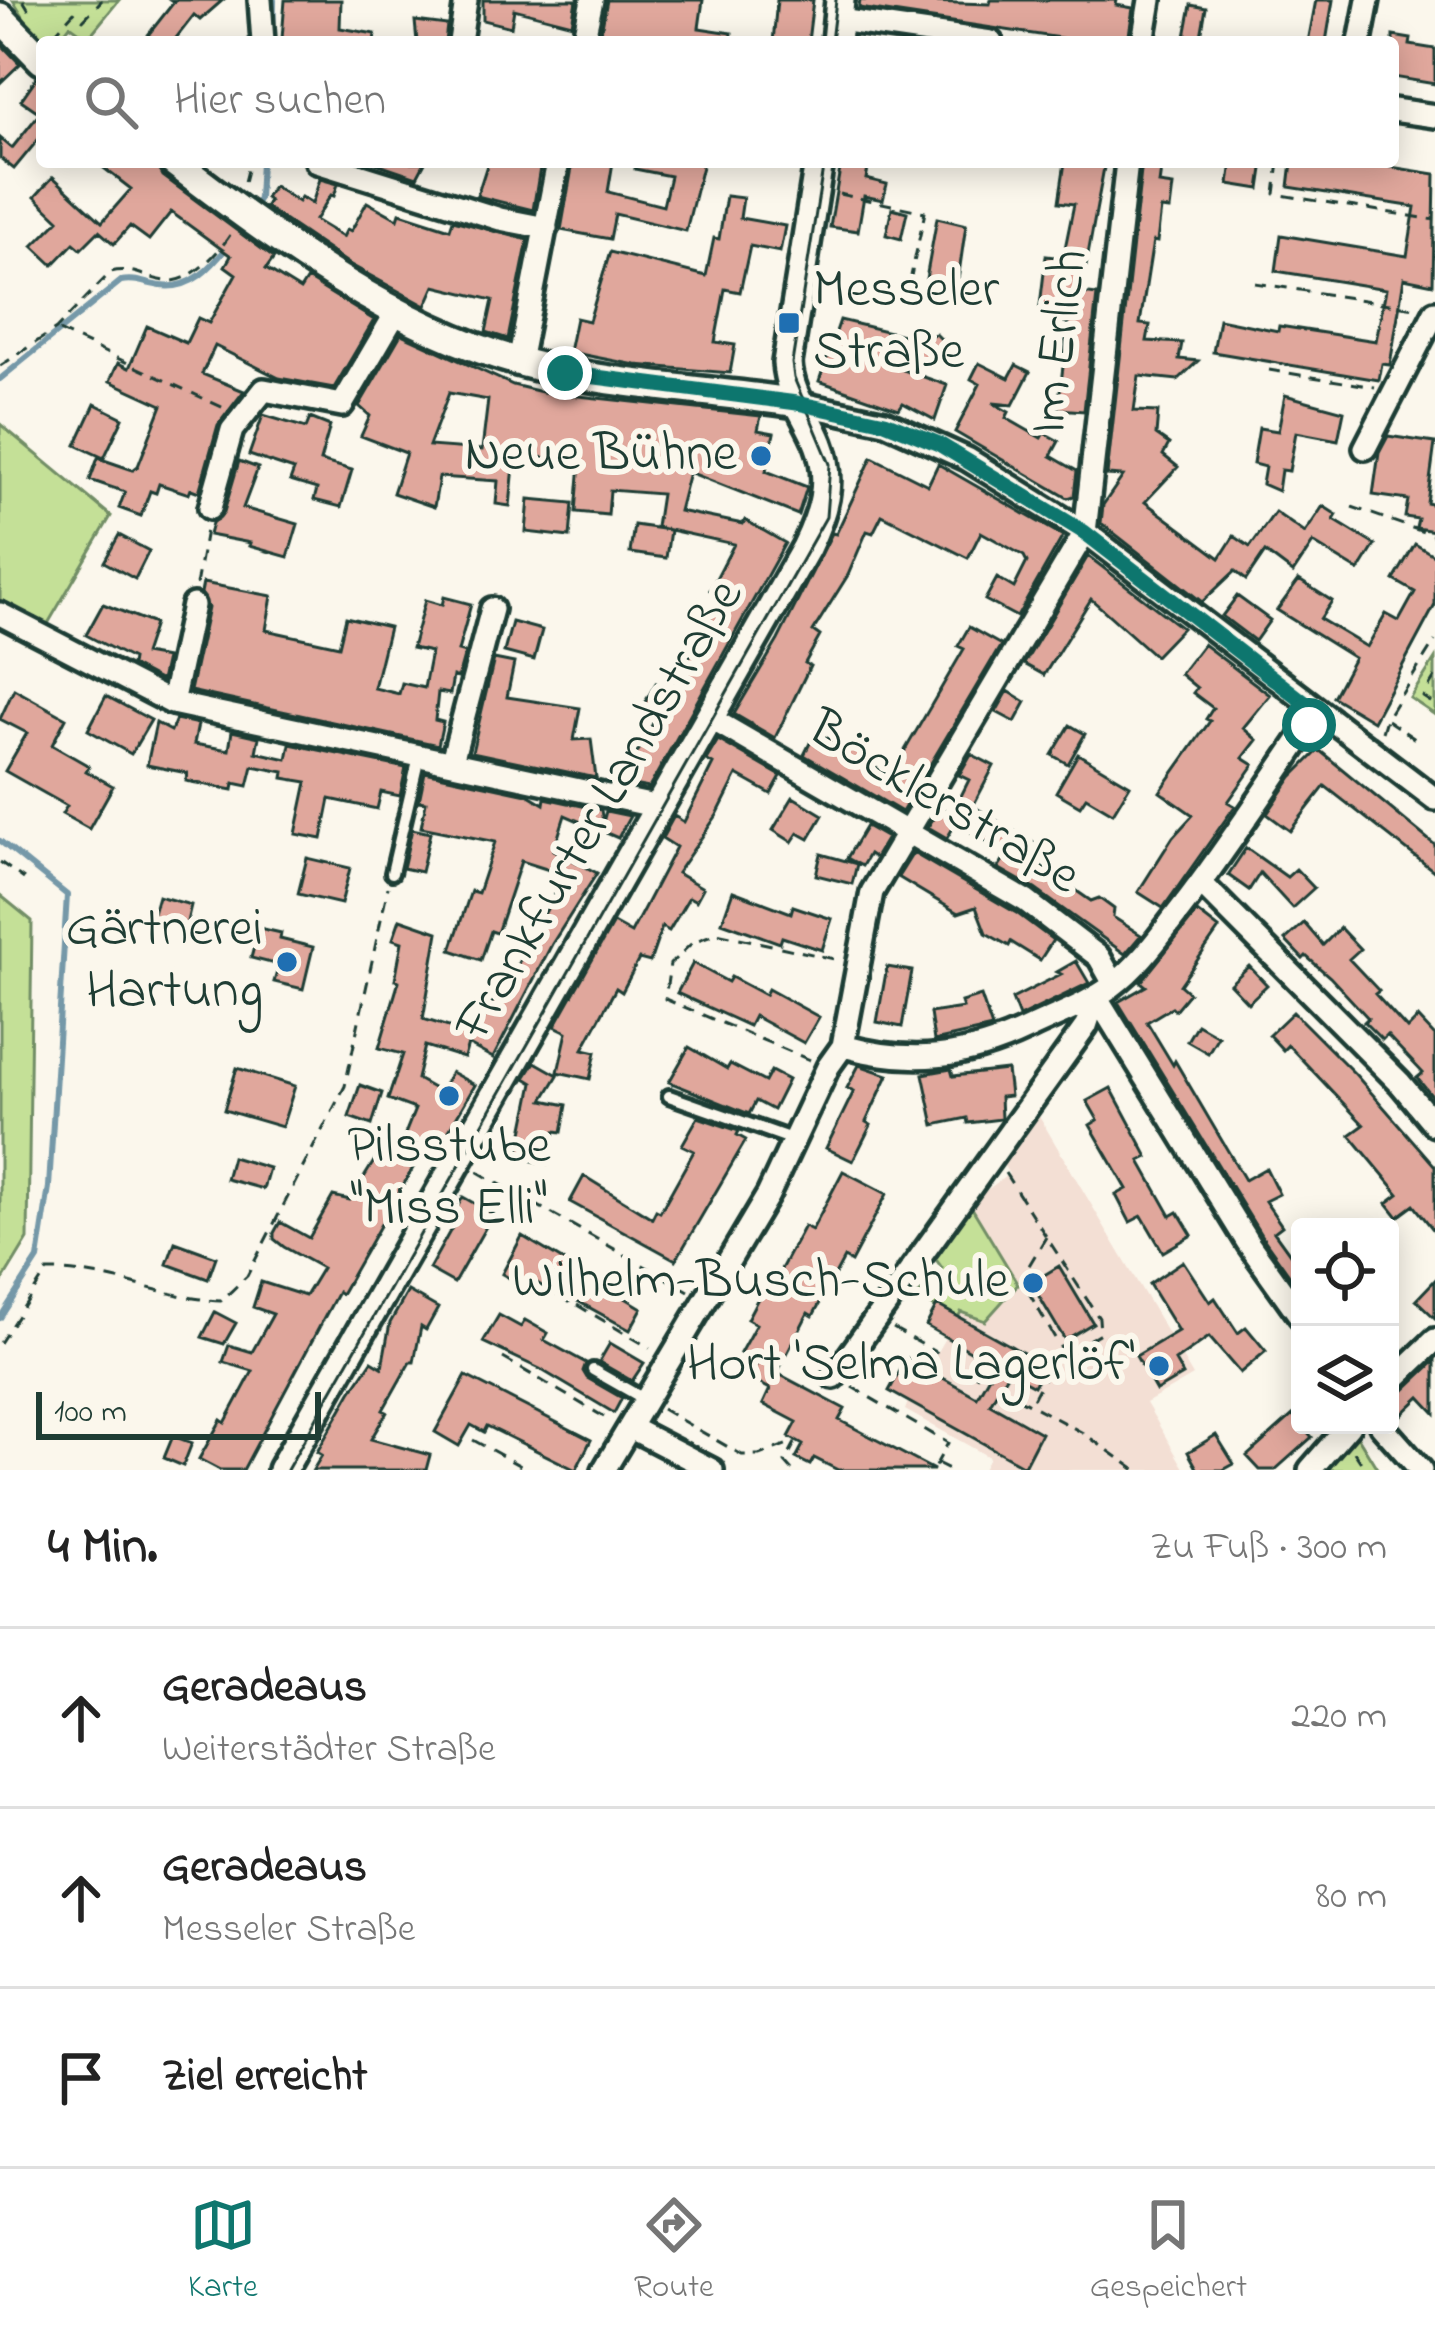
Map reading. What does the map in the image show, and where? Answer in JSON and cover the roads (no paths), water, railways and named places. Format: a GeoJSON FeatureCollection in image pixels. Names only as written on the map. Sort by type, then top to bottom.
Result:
{"type":"FeatureCollection","features":[{"type":"Feature","properties":{"kind":"street"},"geometry":{"type":"LineString","coordinates":[[260,0],[263,36]]}},
{"type":"Feature","properties":{"kind":"street"},"geometry":{"type":"LineString","coordinates":[[461,36],[466,0]]}},
{"type":"Feature","properties":{"kind":"street"},"geometry":{"type":"LineString","coordinates":[[584,36],[592,0]]}},
{"type":"Feature","properties":{"kind":"street"},"geometry":{"type":"LineString","coordinates":[[1144,36],[1150,0]]}},
{"type":"Feature","properties":{"kind":"street"},"geometry":{"type":"LineString","coordinates":[[1361,36],[1368,0]]}},
{"type":"Feature","properties":{"kind":"street"},"geometry":{"type":"LineString","coordinates":[[0,17],[36,54]]}},
{"type":"Feature","properties":{"kind":"street"},"geometry":{"type":"LineString","coordinates":[[838,21],[947,36]]}},
{"type":"Feature","properties":{"kind":"street"},"geometry":{"type":"LineString","coordinates":[[1399,111],[1435,116]]}},
{"type":"Feature","properties":{"kind":"street"},"geometry":{"type":"LineString","coordinates":[[336,168],[500,219],[546,227]]}},
{"type":"Feature","properties":{"kind":"street"},"geometry":{"type":"LineString","coordinates":[[519,362],[557,168]]}},
{"type":"Feature","properties":{"kind":"street","name":"Im Erlich"},"geometry":{"type":"LineString","coordinates":[[1084,532],[1126,168]]}},
{"type":"Feature","properties":{"kind":"street"},"geometry":{"type":"LineString","coordinates":[[207,172],[247,220],[397,311],[519,362],[565,373],[797,403],[885,422],[939,444],[1084,532],[1435,799]]}},
{"type":"Feature","properties":{"kind":"street","name":"Frankfurter Landstraße"},"geometry":{"type":"LineString","coordinates":[[282,1470],[806,548],[824,508],[820,446],[797,403],[787,363],[816,176]]}},
{"type":"Feature","properties":{"kind":"street"},"geometry":{"type":"LineString","coordinates":[[1364,448],[1395,391],[1424,310]]}},
{"type":"Feature","properties":{"kind":"street"},"geometry":{"type":"LineString","coordinates":[[209,508],[232,430],[264,390],[342,405],[397,311]]}},
{"type":"Feature","properties":{"kind":"street"},"geometry":{"type":"LineString","coordinates":[[604,1470],[768,1196],[828,1067],[843,1046],[872,892],[1084,532]]}},
{"type":"Feature","properties":{"kind":"street"},"geometry":{"type":"LineString","coordinates":[[172,703],[193,605]]}},
{"type":"Feature","properties":{"kind":"street"},"geometry":{"type":"LineString","coordinates":[[452,761],[491,609]]}},
{"type":"Feature","properties":{"kind":"street"},"geometry":{"type":"LineString","coordinates":[[0,614],[172,703],[659,807]]}},
{"type":"Feature","properties":{"kind":"street"},"geometry":{"type":"LineString","coordinates":[[843,1046],[919,1060],[963,1054],[992,1046],[1105,990],[1137,964],[1201,883],[1318,713]]}},
{"type":"Feature","properties":{"kind":"street","name":"Böcklerstraße"},"geometry":{"type":"LineString","coordinates":[[710,718],[1026,902],[1099,957],[1105,990],[1248,1243],[1291,1303]]}},
{"type":"Feature","properties":{"kind":"street"},"geometry":{"type":"LineString","coordinates":[[1201,883],[1384,1066],[1435,1125]]}},
{"type":"Feature","properties":{"kind":"street"},"geometry":{"type":"LineString","coordinates":[[834,1377],[1086,1026],[1105,990]]}},
{"type":"Feature","properties":{"kind":"street"},"geometry":{"type":"LineString","coordinates":[[1399,1374],[1435,1340]]}},
{"type":"Feature","properties":{"kind":"street"},"geometry":{"type":"LineString","coordinates":[[630,1429],[712,1470]]}},
{"type":"Feature","properties":{"kind":"street"},"geometry":{"type":"LineString","coordinates":[[1310,1470],[1341,1434]]}},
{"type":"Feature","properties":{"kind":"street"},"geometry":{"type":"LineString","coordinates":[[1389,1434],[1421,1470]]}},
{"type":"Feature","properties":{"kind":"lane"},"geometry":{"type":"LineString","coordinates":[[392,873],[420,754]]}},
{"type":"Feature","properties":{"kind":"lane"},"geometry":{"type":"LineString","coordinates":[[669,1096],[794,1140]]}},
{"type":"Feature","properties":{"kind":"lane"},"geometry":{"type":"LineString","coordinates":[[593,1370],[647,1401]]}},
{"type":"Feature","properties":{"kind":"waterway"},"geometry":{"type":"LineString","coordinates":[[273,36],[274,0]]}},
{"type":"Feature","properties":{"kind":"waterway"},"geometry":{"type":"LineString","coordinates":[[252,210],[259,198],[261,168]]}},
{"type":"Feature","properties":{"kind":"waterway"},"geometry":{"type":"LineString","coordinates":[[0,379],[121,281],[182,285],[207,269],[228,246]]}},
{"type":"Feature","properties":{"kind":"waterway"},"geometry":{"type":"LineString","coordinates":[[0,841],[67,895],[49,1187],[38,1259],[0,1318]]}},
{"type":"Feature","properties":{"kind":"tram line"},"geometry":{"type":"LineString","coordinates":[[832,36],[836,0]]}},
{"type":"Feature","properties":{"kind":"tram line"},"geometry":{"type":"LineString","coordinates":[[287,1470],[826,517],[830,464],[792,363],[823,168]]}},
{"type":"Feature","properties":{"kind":"place","name":"Messeler Straße"},"geometry":{"type":"Point","coordinates":[789,323]}},
{"type":"Feature","properties":{"kind":"place","name":"Neue Bühne"},"geometry":{"type":"Point","coordinates":[761,456]}},
{"type":"Feature","properties":{"kind":"place","name":"Gärtnerei Hartung"},"geometry":{"type":"Point","coordinates":[287,962]}},
{"type":"Feature","properties":{"kind":"place","name":"Pilsstube \"Miss Elli\""},"geometry":{"type":"Point","coordinates":[449,1096]}},
{"type":"Feature","properties":{"kind":"place","name":"Wilhelm-Busch-Schule"},"geometry":{"type":"Point","coordinates":[1033,1283]}},
{"type":"Feature","properties":{"kind":"place","name":"Hort 'Selma Lagerlöf'"},"geometry":{"type":"Point","coordinates":[1159,1366]}}]}
